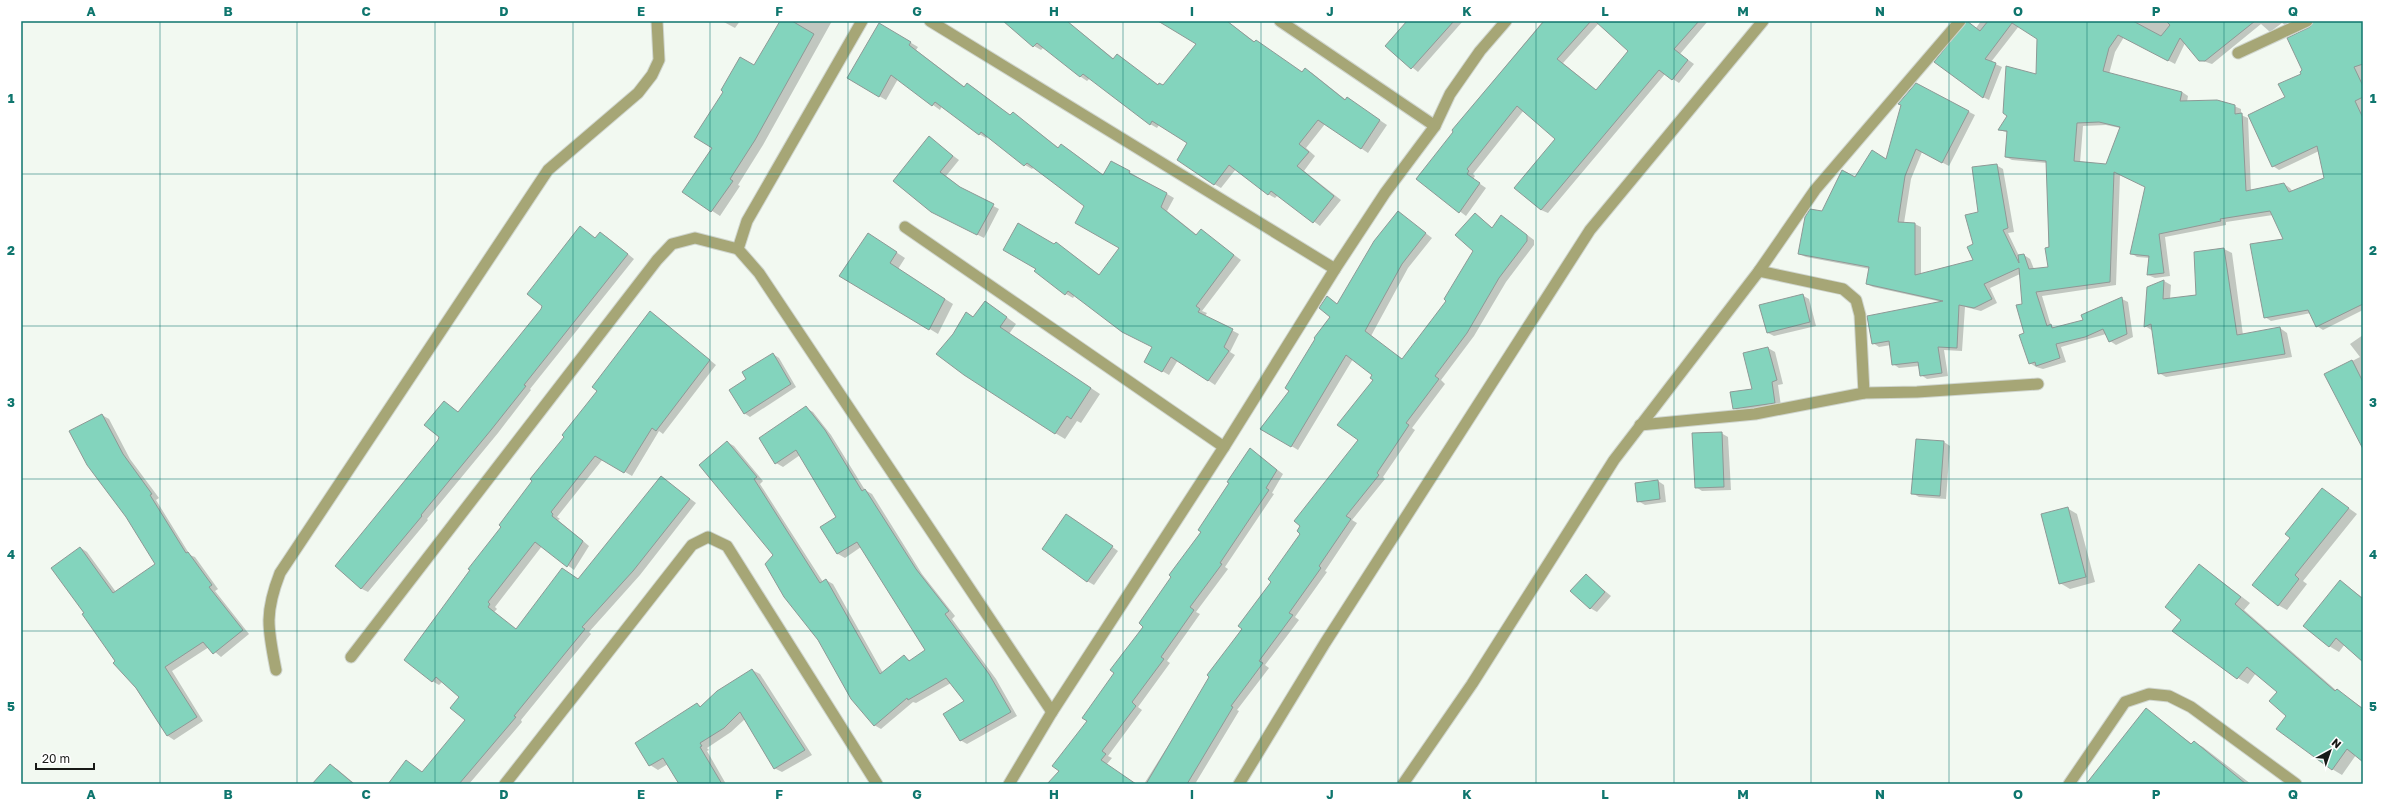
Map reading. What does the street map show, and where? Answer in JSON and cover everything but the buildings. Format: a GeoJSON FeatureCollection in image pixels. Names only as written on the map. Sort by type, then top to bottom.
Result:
{"type":"FeatureCollection","features":[{"type":"Feature","properties":{"kind":"street"},"geometry":{"type":"LineString","coordinates":[[276,670],[267,626],[272,596],[280,574],[548,170],[638,93],[652,75],[658,60],[657,21]]}},
{"type":"Feature","properties":{"kind":"street"},"geometry":{"type":"LineString","coordinates":[[738,249],[748,221],[862,21]]}},
{"type":"Feature","properties":{"kind":"street"},"geometry":{"type":"LineString","coordinates":[[930,21],[1335,269]]}},
{"type":"Feature","properties":{"kind":"street"},"geometry":{"type":"LineString","coordinates":[[1280,21],[1435,126]]}},
{"type":"Feature","properties":{"kind":"street"},"geometry":{"type":"LineString","coordinates":[[1009,784],[1052,712],[1224,446],[1335,269],[1385,193],[1435,126],[1450,94],[1480,51],[1506,21]]}},
{"type":"Feature","properties":{"kind":"street"},"geometry":{"type":"LineString","coordinates":[[1239,784],[1325,643],[1590,230],[1763,21]]}},
{"type":"Feature","properties":{"kind":"street"},"geometry":{"type":"LineString","coordinates":[[1403,784],[1472,684],[1614,460],[1759,270],[1816,190],[1960,21]]}},
{"type":"Feature","properties":{"kind":"street"},"geometry":{"type":"LineString","coordinates":[[2238,53],[2307,21]]}},
{"type":"Feature","properties":{"kind":"street"},"geometry":{"type":"LineString","coordinates":[[905,227],[1224,446]]}},
{"type":"Feature","properties":{"kind":"street"},"geometry":{"type":"LineString","coordinates":[[351,657],[652,267],[672,244],[695,238],[738,249],[759,273],[1052,712]]}},
{"type":"Feature","properties":{"kind":"street"},"geometry":{"type":"LineString","coordinates":[[1759,270],[1843,289],[1856,300],[1860,315],[1864,393]]}},
{"type":"Feature","properties":{"kind":"street"},"geometry":{"type":"LineString","coordinates":[[1640,425],[1755,414],[1864,393],[1916,392],[2038,384]]}},
{"type":"Feature","properties":{"kind":"street"},"geometry":{"type":"LineString","coordinates":[[505,784],[692,545],[708,537],[727,546],[877,784]]}},
{"type":"Feature","properties":{"kind":"street"},"geometry":{"type":"LineString","coordinates":[[2069,784],[2125,702],[2149,694],[2169,696],[2192,707],[2296,784]]}}]}
